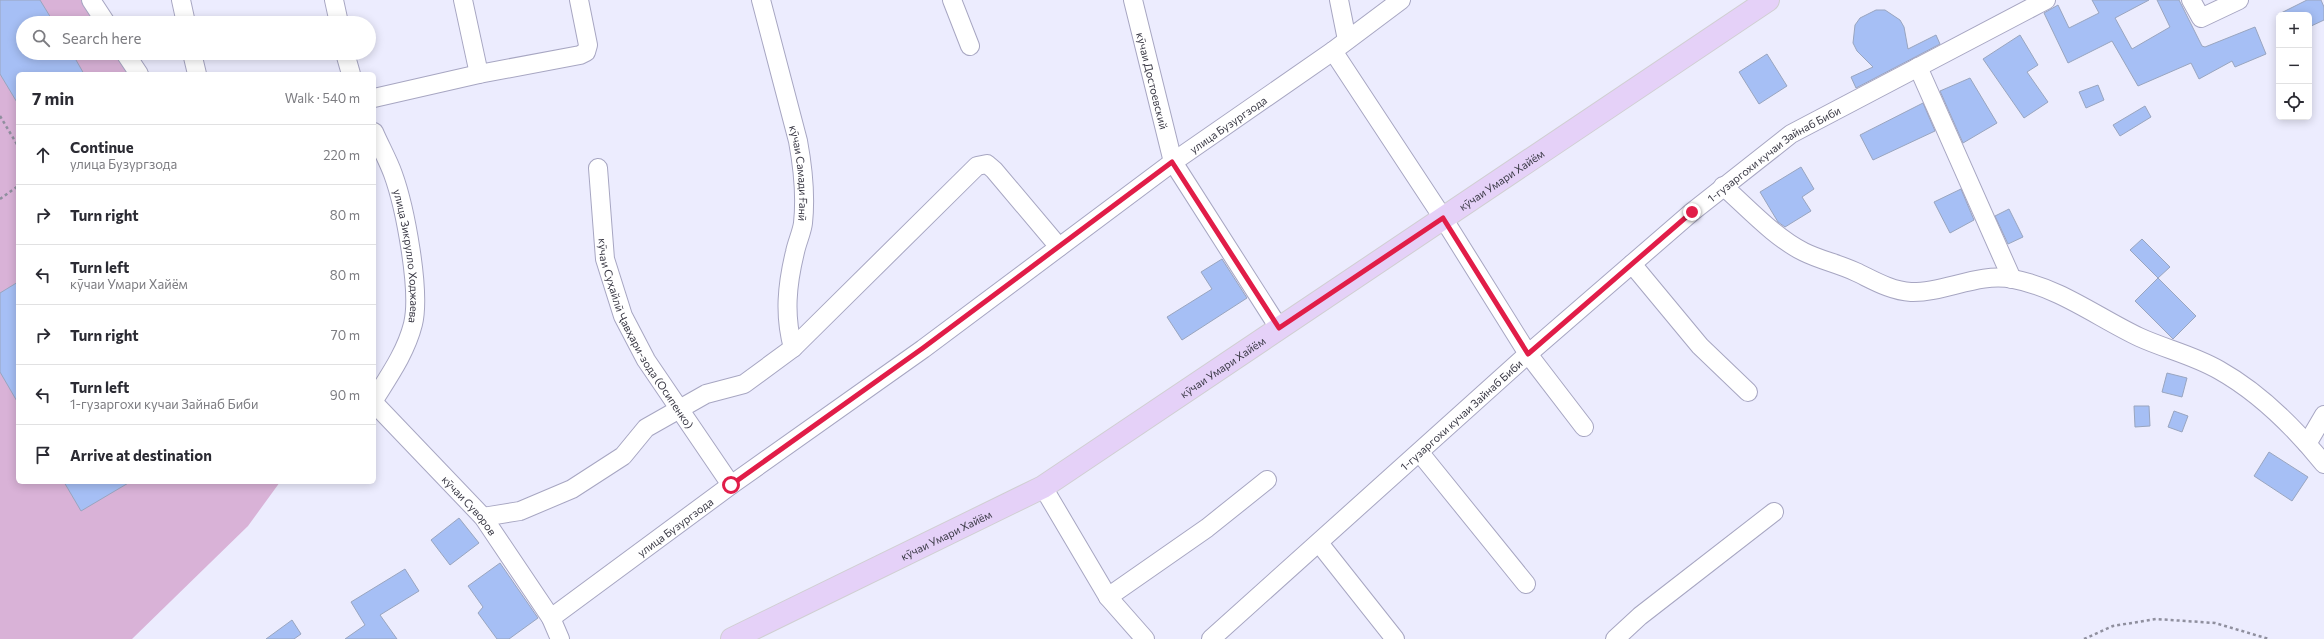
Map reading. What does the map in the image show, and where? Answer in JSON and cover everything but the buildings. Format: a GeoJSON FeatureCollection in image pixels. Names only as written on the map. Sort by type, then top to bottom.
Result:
{"type":"FeatureCollection","features":[{"type":"Feature","properties":{"kind":"main road","name":"кӯчаи Умари Хайём"},"geometry":{"type":"LineString","coordinates":[[732,639],[1043,487],[1768,0]]}},
{"type":"Feature","properties":{"kind":"street"},"geometry":{"type":"LineString","coordinates":[[91,0],[101,16]]}},
{"type":"Feature","properties":{"kind":"street"},"geometry":{"type":"LineString","coordinates":[[181,0],[184,16]]}},
{"type":"Feature","properties":{"kind":"street"},"geometry":{"type":"LineString","coordinates":[[334,0],[337,16]]}},
{"type":"Feature","properties":{"kind":"street"},"geometry":{"type":"LineString","coordinates":[[463,0],[479,74]]}},
{"type":"Feature","properties":{"kind":"street"},"geometry":{"type":"LineString","coordinates":[[376,98],[479,74],[580,55],[586,52],[588,45],[579,0]]}},
{"type":"Feature","properties":{"kind":"street","name":"кӯчаи Самади Ғанӣ"},"geometry":{"type":"LineString","coordinates":[[761,0],[798,141],[802,163],[804,198],[803,224],[789,279],[786,309],[793,348]]}},
{"type":"Feature","properties":{"kind":"street"},"geometry":{"type":"LineString","coordinates":[[952,0],[970,46]]}},
{"type":"Feature","properties":{"kind":"street","name":"кӯчаи Достоевский"},"geometry":{"type":"LineString","coordinates":[[1133,0],[1172,162],[1279,328]]}},
{"type":"Feature","properties":{"kind":"street"},"geometry":{"type":"LineString","coordinates":[[1339,0],[1347,40]]}},
{"type":"Feature","properties":{"kind":"street","name":"улица Бузургзода"},"geometry":{"type":"LineString","coordinates":[[551,618],[731,485],[923,348],[1172,162],[1333,51],[1401,0]]}},
{"type":"Feature","properties":{"kind":"street","name":"1-гузаргохи кучаи Зайнаб Биби"},"geometry":{"type":"LineString","coordinates":[[1211,639],[1420,453],[1528,354],[1723,186],[1791,134],[2046,0]]}},
{"type":"Feature","properties":{"kind":"street"},"geometry":{"type":"LineString","coordinates":[[2191,0],[2201,18],[2239,0]]}},
{"type":"Feature","properties":{"kind":"street"},"geometry":{"type":"LineString","coordinates":[[1333,51],[1443,218],[1528,354],[1584,427]]}},
{"type":"Feature","properties":{"kind":"street"},"geometry":{"type":"LineString","coordinates":[[130,60],[138,72]]}},
{"type":"Feature","properties":{"kind":"street"},"geometry":{"type":"LineString","coordinates":[[194,60],[197,72]]}},
{"type":"Feature","properties":{"kind":"street"},"geometry":{"type":"LineString","coordinates":[[347,60],[350,72]]}},
{"type":"Feature","properties":{"kind":"street"},"geometry":{"type":"LineString","coordinates":[[1918,68],[2012,279]]}},
{"type":"Feature","properties":{"kind":"street","name":"улица Зикрулло Ходжаева"},"geometry":{"type":"LineString","coordinates":[[376,137],[393,175],[415,280],[413,323],[404,351],[376,399]]}},
{"type":"Feature","properties":{"kind":"street"},"geometry":{"type":"LineString","coordinates":[[483,517],[520,511],[572,489],[623,456],[646,428],[706,394],[744,384],[793,348],[977,166],[986,164],[994,170],[1059,247]]}},
{"type":"Feature","properties":{"kind":"street","name":"кӯчаи Суҳайлӣ Ҷавҳари-зода (Осипенко)"},"geometry":{"type":"LineString","coordinates":[[598,168],[605,260],[623,316],[646,360],[731,485]]}},
{"type":"Feature","properties":{"kind":"street"},"geometry":{"type":"LineString","coordinates":[[1723,186],[1772,230],[1803,252],[1852,270],[1894,289],[1910,292],[1934,291],[1968,282],[1997,278],[2012,279],[2046,288],[2083,305],[2139,337],[2176,350],[2218,369],[2258,395],[2307,444],[2324,464]]}},
{"type":"Feature","properties":{"kind":"street"},"geometry":{"type":"LineString","coordinates":[[1632,264],[1700,346],[1748,392]]}},
{"type":"Feature","properties":{"kind":"street","name":"кӯчаи Суворов"},"geometry":{"type":"LineString","coordinates":[[376,404],[483,517],[551,618],[560,639]]}},
{"type":"Feature","properties":{"kind":"street"},"geometry":{"type":"LineString","coordinates":[[2307,444],[2324,415]]}},
{"type":"Feature","properties":{"kind":"street"},"geometry":{"type":"LineString","coordinates":[[1420,453],[1526,584]]}},
{"type":"Feature","properties":{"kind":"street"},"geometry":{"type":"LineString","coordinates":[[1108,597],[1207,528],[1267,480]]}},
{"type":"Feature","properties":{"kind":"street"},"geometry":{"type":"LineString","coordinates":[[1043,487],[1108,597],[1144,639]]}},
{"type":"Feature","properties":{"kind":"street"},"geometry":{"type":"LineString","coordinates":[[1615,639],[1640,616],[1774,512]]}},
{"type":"Feature","properties":{"kind":"street"},"geometry":{"type":"LineString","coordinates":[[1319,543],[1395,639]]}},
{"type":"Feature","properties":{"kind":"path"},"geometry":{"type":"LineString","coordinates":[[0,116],[16,143]]}},
{"type":"Feature","properties":{"kind":"path"},"geometry":{"type":"LineString","coordinates":[[0,199],[16,187]]}},
{"type":"Feature","properties":{"kind":"path"},"geometry":{"type":"LineString","coordinates":[[2084,639],[2113,626],[2156,619],[2215,623],[2270,639]]}},
{"type":"Feature","properties":{"kind":"shaded area"},"geometry":{"type":"Polygon","coordinates":[[[0,0],[82,0],[92,16],[16,16],[16,60],[122,60],[130,72],[16,72],[16,484],[279,484],[248,526],[132,639],[0,639],[0,0]]]}},
{"type":"Feature","properties":{"kind":"route"},"geometry":{"type":"LineString","coordinates":[[731,485],[923,348],[1172,162],[1279,328],[1443,218],[1528,354],[1692,212]]}}]}
